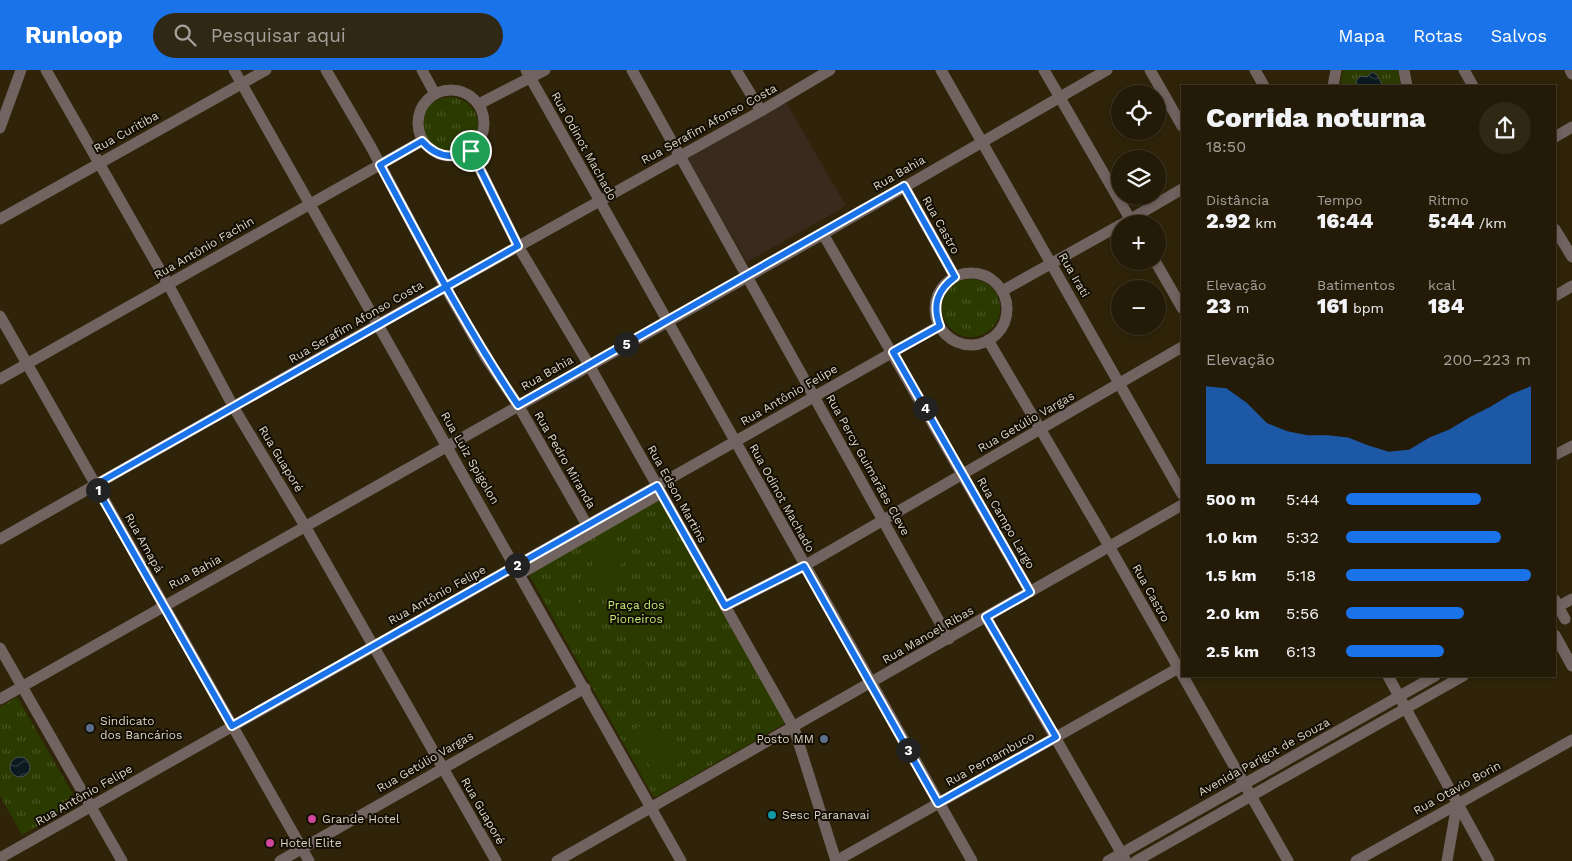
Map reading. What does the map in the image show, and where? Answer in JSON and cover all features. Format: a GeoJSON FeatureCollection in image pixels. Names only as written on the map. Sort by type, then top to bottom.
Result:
{"type":"FeatureCollection","features":[{"type":"Feature","properties":{"kind":"street"},"geometry":{"type":"LineString","coordinates":[[0,128],[21,70]]}},
{"type":"Feature","properties":{"kind":"street","name":"Rua Guaporé"},"geometry":{"type":"LineString","coordinates":[[46,70],[168,284],[234,408],[305,526],[496,861]]}},
{"type":"Feature","properties":{"kind":"street","name":"Rua Luiz Spigolon"},"geometry":{"type":"LineString","coordinates":[[234,70],[585,688],[681,861]]}},
{"type":"Feature","properties":{"kind":"street","name":"Rua Curitiba"},"geometry":{"type":"LineString","coordinates":[[0,219],[266,70]]}},
{"type":"Feature","properties":{"kind":"street","name":"Rua Pedro Miranda"},"geometry":{"type":"LineString","coordinates":[[326,70],[380,165],[445,287],[486,358],[518,405],[587,526]]}},
{"type":"Feature","properties":{"kind":"street"},"geometry":{"type":"LineString","coordinates":[[422,70],[435,94]]}},
{"type":"Feature","properties":{"kind":"street"},"geometry":{"type":"LineString","coordinates":[[479,104],[528,74],[545,70]]}},
{"type":"Feature","properties":{"kind":"street","name":"Rua Percy Guimarães Cleve"},"geometry":{"type":"LineString","coordinates":[[632,70],[678,157],[949,638]]}},
{"type":"Feature","properties":{"kind":"street"},"geometry":{"type":"LineString","coordinates":[[736,70],[761,111]]}},
{"type":"Feature","properties":{"kind":"street","name":"Rua Serafim Afonso Costa"},"geometry":{"type":"LineString","coordinates":[[0,539],[234,408],[378,324],[761,111],[830,70]]}},
{"type":"Feature","properties":{"kind":"street","name":"Rua Irati"},"geometry":{"type":"LineString","coordinates":[[941,70],[1121,383],[1181,492]]}},
{"type":"Feature","properties":{"kind":"street"},"geometry":{"type":"LineString","coordinates":[[1044,70],[1123,215]]}},
{"type":"Feature","properties":{"kind":"street","name":"Rua Bahia"},"geometry":{"type":"LineString","coordinates":[[0,699],[823,234],[1108,70]]}},
{"type":"Feature","properties":{"kind":"street"},"geometry":{"type":"LineString","coordinates":[[1150,70],[1181,124]]}},
{"type":"Feature","properties":{"kind":"street"},"geometry":{"type":"LineString","coordinates":[[1255,70],[1263,85]]}},
{"type":"Feature","properties":{"kind":"street"},"geometry":{"type":"LineString","coordinates":[[1333,85],[1336,70]]}},
{"type":"Feature","properties":{"kind":"street"},"geometry":{"type":"LineString","coordinates":[[1404,70],[1407,85]]}},
{"type":"Feature","properties":{"kind":"street"},"geometry":{"type":"LineString","coordinates":[[1464,70],[1472,85]]}},
{"type":"Feature","properties":{"kind":"street"},"geometry":{"type":"LineString","coordinates":[[1570,70],[1572,74]]}},
{"type":"Feature","properties":{"kind":"street","name":"Rua Odinot Machado"},"geometry":{"type":"LineString","coordinates":[[528,74],[972,861]]}},
{"type":"Feature","properties":{"kind":"street"},"geometry":{"type":"LineString","coordinates":[[454,90],[472,97],[479,104],[483,112],[484,129],[477,145],[471,151],[450,157],[434,152],[422,141],[417,124],[418,114],[428,99],[435,94],[454,90]]}},
{"type":"Feature","properties":{"kind":"street"},"geometry":{"type":"LineString","coordinates":[[1556,136],[1572,127]]}},
{"type":"Feature","properties":{"kind":"street","name":"Rua Antônio Fachin"},"geometry":{"type":"LineString","coordinates":[[0,380],[422,141]]}},
{"type":"Feature","properties":{"kind":"street","name":"Rua Edson Martins"},"geometry":{"type":"LineString","coordinates":[[471,151],[518,246],[589,365],[794,728],[836,861]]}},
{"type":"Feature","properties":{"kind":"street","name":"Rua Castro"},"geometry":{"type":"LineString","coordinates":[[904,186],[955,277]]}},
{"type":"Feature","properties":{"kind":"street"},"geometry":{"type":"LineString","coordinates":[[1140,215],[1181,190]]}},
{"type":"Feature","properties":{"kind":"street"},"geometry":{"type":"LineString","coordinates":[[1002,291],[1111,232]]}},
{"type":"Feature","properties":{"kind":"street"},"geometry":{"type":"LineString","coordinates":[[1556,232],[1572,257]]}},
{"type":"Feature","properties":{"kind":"street","name":"Rua Campo Largo"},"geometry":{"type":"LineString","coordinates":[[823,234],[893,352],[1030,592]]}},
{"type":"Feature","properties":{"kind":"street"},"geometry":{"type":"LineString","coordinates":[[1160,270],[1181,306]]}},
{"type":"Feature","properties":{"kind":"street"},"geometry":{"type":"LineString","coordinates":[[965,273],[986,276],[1002,291],[1006,302],[1003,324],[988,340],[967,344],[951,338],[940,326],[935,315],[938,293],[945,284],[955,277],[965,273]]}},
{"type":"Feature","properties":{"kind":"street"},"geometry":{"type":"LineString","coordinates":[[1556,295],[1572,286]]}},
{"type":"Feature","properties":{"kind":"street","name":"Rua Amapá"},"geometry":{"type":"LineString","coordinates":[[0,316],[309,861]]}},
{"type":"Feature","properties":{"kind":"street","name":"Rua Antônio Felipe"},"geometry":{"type":"LineString","coordinates":[[0,858],[374,646],[518,570],[659,490],[735,442],[940,326]]}},
{"type":"Feature","properties":{"kind":"street","name":"Rua Castro"},"geometry":{"type":"LineString","coordinates":[[988,340],[1180,667]]}},
{"type":"Feature","properties":{"kind":"street","name":"Rua Getúlio Vargas"},"geometry":{"type":"LineString","coordinates":[[725,606],[804,566],[1181,348]]}},
{"type":"Feature","properties":{"kind":"street"},"geometry":{"type":"LineString","coordinates":[[1556,454],[1572,446]]}},
{"type":"Feature","properties":{"kind":"street","name":"Rua Antônio Felipe"},"geometry":{"type":"LineString","coordinates":[[518,570],[587,526],[659,490]]}},
{"type":"Feature","properties":{"kind":"street","name":"Rua Manoel Ribas"},"geometry":{"type":"LineString","coordinates":[[557,861],[794,728],[1181,506]]}},
{"type":"Feature","properties":{"kind":"street"},"geometry":{"type":"LineString","coordinates":[[1564,619],[1556,605],[1572,599]]}},
{"type":"Feature","properties":{"kind":"street"},"geometry":{"type":"LineString","coordinates":[[986,617],[1124,857]]}},
{"type":"Feature","properties":{"kind":"street"},"geometry":{"type":"LineString","coordinates":[[1556,637],[1572,666]]}},
{"type":"Feature","properties":{"kind":"street"},"geometry":{"type":"LineString","coordinates":[[0,648],[122,861]]}},
{"type":"Feature","properties":{"kind":"street","name":"Rua Pernambuco"},"geometry":{"type":"LineString","coordinates":[[836,861],[1180,667]]}},
{"type":"Feature","properties":{"kind":"street","name":"Rua Castro"},"geometry":{"type":"LineString","coordinates":[[1185,677],[1243,784],[1288,861]]}},
{"type":"Feature","properties":{"kind":"street"},"geometry":{"type":"LineString","coordinates":[[1389,677],[1490,861]]}},
{"type":"Feature","properties":{"kind":"street","name":"Avenida Parigot de Souza"},"geometry":{"type":"LineString","coordinates":[[1108,861],[1124,857],[1243,784],[1433,677]]}},
{"type":"Feature","properties":{"kind":"street"},"geometry":{"type":"LineString","coordinates":[[1136,861],[1461,677]]}},
{"type":"Feature","properties":{"kind":"street","name":"Rua Getúlio Vargas"},"geometry":{"type":"LineString","coordinates":[[280,861],[585,688]]}},
{"type":"Feature","properties":{"kind":"street","name":"Rua Otavio Borin"},"geometry":{"type":"LineString","coordinates":[[1356,861],[1572,740]]}},
{"type":"Feature","properties":{"kind":"street"},"geometry":{"type":"LineString","coordinates":[[1447,861],[1457,804]]}},
{"type":"Feature","properties":{"kind":"shaded area"},"geometry":{"type":"Polygon","coordinates":[[[786,102],[846,206],[747,262],[687,159],[786,102]]]}},
{"type":"Feature","properties":{"kind":"green space"},"geometry":{"type":"Polygon","coordinates":[[[1343,70],[1398,70],[1401,85],[1340,85],[1343,70]]]}},
{"type":"Feature","properties":{"kind":"green space"},"geometry":{"type":"Polygon","coordinates":[[[445,97],[455,97],[470,105],[476,114],[478,125],[476,136],[470,145],[455,153],[445,153],[434,148],[427,141],[422,130],[422,120],[427,109],[434,102],[445,97]]]}},
{"type":"Feature","properties":{"kind":"green space"},"geometry":{"type":"Polygon","coordinates":[[[965,279],[977,279],[992,287],[1000,302],[1000,314],[992,329],[977,337],[965,337],[950,329],[942,314],[942,302],[950,287],[965,279]]]}},
{"type":"Feature","properties":{"kind":"green space","name":"Praça dos Pioneiros"},"geometry":{"type":"Polygon","coordinates":[[[654,500],[660,500],[784,719],[784,724],[656,797],[653,796],[528,573],[654,500]]]}},
{"type":"Feature","properties":{"kind":"green space"},"geometry":{"type":"Polygon","coordinates":[[[599,539],[626,547],[613,594],[586,586],[599,539]]]}},
{"type":"Feature","properties":{"kind":"green space"},"geometry":{"type":"Polygon","coordinates":[[[629,587],[656,594],[643,641],[616,634],[629,587]]]}},
{"type":"Feature","properties":{"kind":"green space"},"geometry":{"type":"Polygon","coordinates":[[[572,590],[586,616],[571,624],[556,598],[572,590]]]}},
{"type":"Feature","properties":{"kind":"green space"},"geometry":{"type":"Polygon","coordinates":[[[17,697],[78,803],[22,835],[0,796],[0,707],[17,697]]]}},
{"type":"Feature","properties":{"kind":"green space"},"geometry":{"type":"Polygon","coordinates":[[[654,719],[679,763],[655,776],[630,732],[654,719]]]}},
{"type":"Feature","properties":{"kind":"water"},"geometry":{"type":"Polygon","coordinates":[[[1372,72],[1377,75],[1382,85],[1358,85],[1356,81],[1360,76],[1367,77],[1372,72]]]}},
{"type":"Feature","properties":{"kind":"water"},"geometry":{"type":"Polygon","coordinates":[[[20,757],[27,760],[30,767],[27,774],[20,777],[13,774],[10,767],[13,760],[20,757]]]}},
{"type":"Feature","properties":{"kind":"place","name":"Sindicato dos Bancários"},"geometry":{"type":"Point","coordinates":[90,728]}},
{"type":"Feature","properties":{"kind":"place","name":"Posto MM"},"geometry":{"type":"Point","coordinates":[824,739]}},
{"type":"Feature","properties":{"kind":"place","name":"Sesc Paranavai"},"geometry":{"type":"Point","coordinates":[772,815]}},
{"type":"Feature","properties":{"kind":"place","name":"Grande Hotel"},"geometry":{"type":"Point","coordinates":[312,819]}},
{"type":"Feature","properties":{"kind":"place","name":"Hotel Elite"},"geometry":{"type":"Point","coordinates":[270,843]}},
{"type":"Feature","properties":{"kind":"route"},"geometry":{"type":"LineString","coordinates":[[471,151],[450,157],[430,149],[422,141],[380,165],[445,287],[486,358],[518,405],[823,234],[904,186],[955,277],[945,284],[938,293],[935,315],[940,326],[893,352],[1030,592],[986,617],[1056,737],[938,803],[804,566],[725,606],[657,486],[232,726],[95,485],[234,408],[378,324],[445,287],[518,246],[471,151]]}}]}
